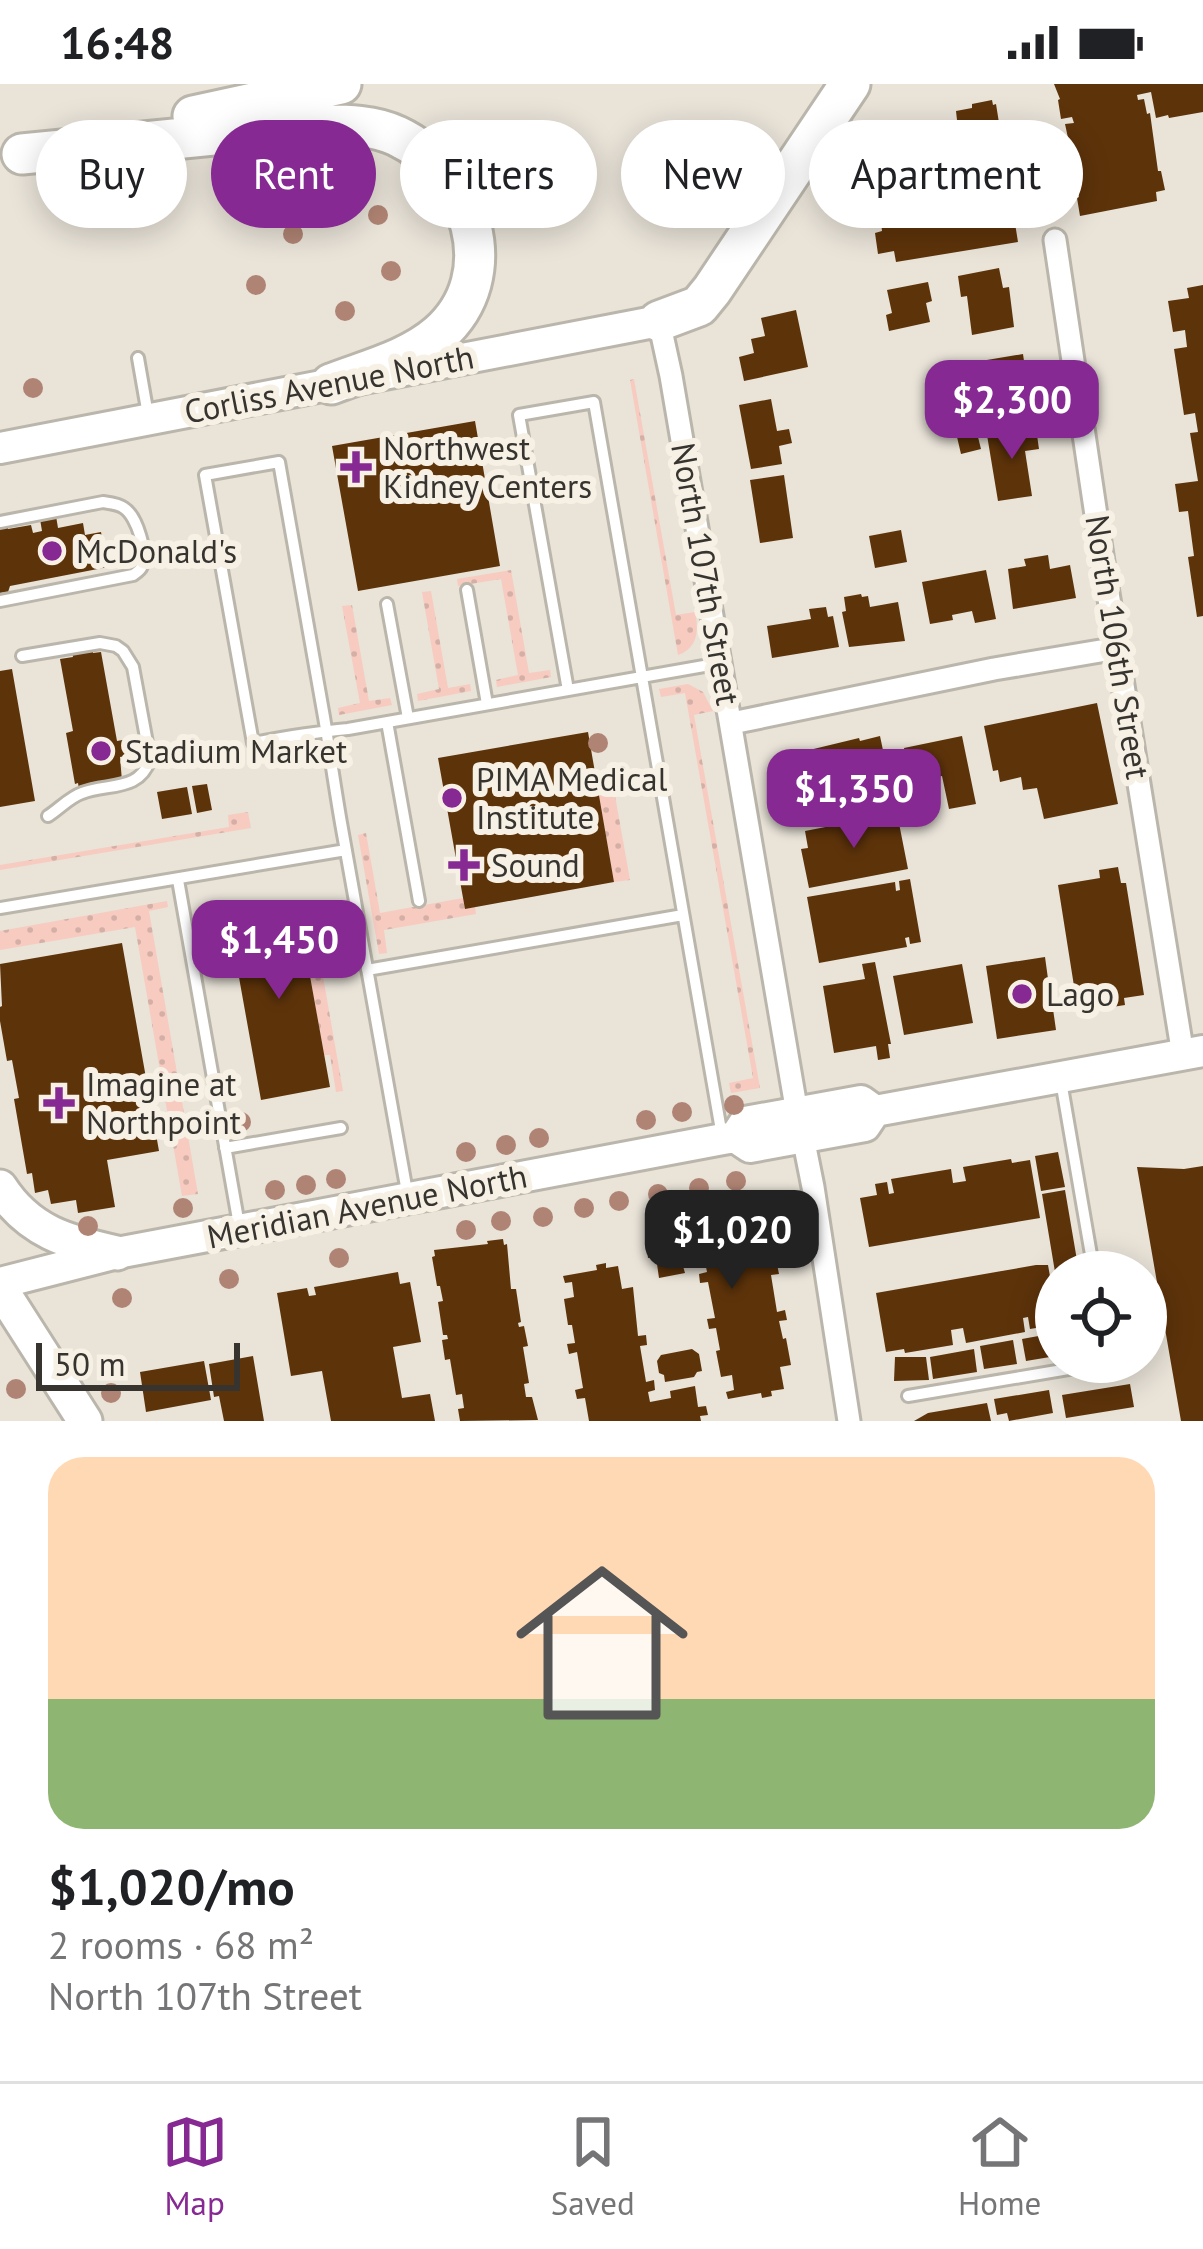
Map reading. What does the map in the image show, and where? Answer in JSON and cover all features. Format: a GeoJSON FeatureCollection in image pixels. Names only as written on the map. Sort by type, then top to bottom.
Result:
{"type":"FeatureCollection","features":[{"type":"Feature","properties":{"kind":"highway"},"geometry":{"type":"LineString","coordinates":[[11,157],[341,84]]}},
{"type":"Feature","properties":{"kind":"highway"},"geometry":{"type":"LineString","coordinates":[[658,321],[699,306],[712,290],[850,84]]}},
{"type":"Feature","properties":{"kind":"highway"},"geometry":{"type":"LineString","coordinates":[[11,157],[316,125],[380,130],[417,148],[447,176],[467,212],[475,250],[471,284],[457,314],[430,341],[405,356],[331,383]]}},
{"type":"Feature","properties":{"kind":"main road"},"geometry":{"type":"LineString","coordinates":[[0,1187],[13,1207],[33,1224],[81,1245],[117,1253]]}},
{"type":"Feature","properties":{"kind":"main road"},"geometry":{"type":"LineString","coordinates":[[0,1285],[86,1421]]}},
{"type":"Feature","properties":{"kind":"street","name":"North 106th Street"},"geometry":{"type":"LineString","coordinates":[[1055,240],[1118,648],[1193,1053]]}},
{"type":"Feature","properties":{"kind":"street","name":"Corliss Avenue North"},"geometry":{"type":"LineString","coordinates":[[0,448],[658,321]]}},
{"type":"Feature","properties":{"kind":"street","name":"North 107th Street"},"geometry":{"type":"LineString","coordinates":[[658,321],[813,1187],[849,1421]]}},
{"type":"Feature","properties":{"kind":"street"},"geometry":{"type":"LineString","coordinates":[[0,437],[40,439]]}},
{"type":"Feature","properties":{"kind":"street"},"geometry":{"type":"LineString","coordinates":[[732,723],[1118,648]]}},
{"type":"Feature","properties":{"kind":"street","name":"Meridian Avenue North"},"geometry":{"type":"LineString","coordinates":[[0,1285],[117,1253],[729,1138],[745,1122],[800,1125],[861,1101],[875,1111],[1193,1053]]}},
{"type":"Feature","properties":{"kind":"lane"},"geometry":{"type":"LineString","coordinates":[[138,358],[149,418]]}},
{"type":"Feature","properties":{"kind":"lane"},"geometry":{"type":"LineString","coordinates":[[568,690],[519,415],[593,402],[683,915],[729,1138]]}},
{"type":"Feature","properties":{"kind":"lane"},"geometry":{"type":"LineString","coordinates":[[408,1199],[346,850],[326,731],[280,462],[205,475],[253,743],[326,731],[387,722],[721,663]]}},
{"type":"Feature","properties":{"kind":"lane"},"geometry":{"type":"LineString","coordinates":[[0,522],[114,504],[133,517],[144,559],[133,575],[0,601]]}},
{"type":"Feature","properties":{"kind":"lane"},"geometry":{"type":"LineString","coordinates":[[466,590],[487,704]]}},
{"type":"Feature","properties":{"kind":"lane"},"geometry":{"type":"LineString","coordinates":[[388,604],[408,718]]}},
{"type":"Feature","properties":{"kind":"lane"},"geometry":{"type":"LineString","coordinates":[[22,656],[100,643],[123,651],[134,667],[150,759],[134,782],[80,794],[48,816]]}},
{"type":"Feature","properties":{"kind":"lane"},"geometry":{"type":"LineString","coordinates":[[387,722],[419,901]]}},
{"type":"Feature","properties":{"kind":"lane"},"geometry":{"type":"LineString","coordinates":[[0,908],[346,850]]}},
{"type":"Feature","properties":{"kind":"lane"},"geometry":{"type":"LineString","coordinates":[[178,880],[240,1230]]}},
{"type":"Feature","properties":{"kind":"lane"},"geometry":{"type":"LineString","coordinates":[[367,970],[683,915]]}},
{"type":"Feature","properties":{"kind":"lane"},"geometry":{"type":"LineString","coordinates":[[1060,1077],[1090,1251]]}},
{"type":"Feature","properties":{"kind":"lane"},"geometry":{"type":"LineString","coordinates":[[225,1148],[341,1128]]}},
{"type":"Feature","properties":{"kind":"lane"},"geometry":{"type":"LineString","coordinates":[[908,1396],[1035,1375]]}},
{"type":"Feature","properties":{"kind":"shaded area"},"geometry":{"type":"Polygon","coordinates":[[[634,379],[676,615],[695,612],[693,643],[678,655],[630,380],[634,379]]]}},
{"type":"Feature","properties":{"kind":"shaded area"},"geometry":{"type":"Polygon","coordinates":[[[511,570],[529,673],[550,670],[551,677],[497,687],[496,680],[518,675],[501,579],[458,586],[457,579],[511,570]]]}},
{"type":"Feature","properties":{"kind":"shaded area"},"geometry":{"type":"Polygon","coordinates":[[[431,591],[448,688],[470,684],[471,691],[418,701],[417,694],[439,689],[422,592],[431,591]]]}},
{"type":"Feature","properties":{"kind":"shaded area"},"geometry":{"type":"Polygon","coordinates":[[[352,605],[369,701],[390,698],[392,705],[339,715],[338,708],[360,703],[342,606],[352,605]]]}},
{"type":"Feature","properties":{"kind":"shaded area"},"geometry":{"type":"Polygon","coordinates":[[[688,684],[703,692],[713,711],[694,715],[760,1088],[731,1093],[729,1083],[753,1078],[685,693],[661,697],[659,689],[688,684]]]}},
{"type":"Feature","properties":{"kind":"shaded area"},"geometry":{"type":"Polygon","coordinates":[[[614,790],[630,880],[614,882],[598,792],[614,790]]]}},
{"type":"Feature","properties":{"kind":"shaded area"},"geometry":{"type":"Polygon","coordinates":[[[248,812],[251,828],[0,870],[0,865],[229,827],[228,815],[248,812]]]}},
{"type":"Feature","properties":{"kind":"shaded area"},"geometry":{"type":"Polygon","coordinates":[[[366,833],[380,913],[463,898],[465,908],[475,907],[476,914],[384,930],[387,953],[379,954],[358,835],[366,833]]]}},
{"type":"Feature","properties":{"kind":"shaded area"},"geometry":{"type":"Polygon","coordinates":[[[167,901],[168,907],[149,911],[198,1194],[182,1196],[135,927],[0,950],[0,931],[167,901]]]}},
{"type":"Feature","properties":{"kind":"shaded area"},"geometry":{"type":"Polygon","coordinates":[[[310,902],[343,1091],[336,1092],[330,1055],[324,1055],[297,904],[310,902]]]}},
{"type":"Feature","properties":{"kind":"building"},"geometry":{"type":"Polygon","coordinates":[[[1054,84],[1203,84],[1203,112],[1169,118],[1156,118],[1151,92],[1137,95],[1150,113],[1165,190],[1156,192],[1157,201],[1083,215],[1083,120],[1061,119],[1054,84]]]}},
{"type":"Feature","properties":{"kind":"building"},"geometry":{"type":"Polygon","coordinates":[[[992,100],[999,120],[957,120],[956,111],[972,108],[972,104],[992,100]]]}},
{"type":"Feature","properties":{"kind":"building"},"geometry":{"type":"Polygon","coordinates":[[[1016,228],[1018,242],[896,262],[894,251],[878,254],[875,233],[1016,228]]]}},
{"type":"Feature","properties":{"kind":"building"},"geometry":{"type":"Polygon","coordinates":[[[999,268],[1003,288],[1009,287],[1014,327],[972,335],[967,296],[961,297],[958,276],[999,268]]]}},
{"type":"Feature","properties":{"kind":"building"},"geometry":{"type":"Polygon","coordinates":[[[928,282],[930,322],[889,331],[886,315],[892,313],[887,290],[928,282]]]}},
{"type":"Feature","properties":{"kind":"building"},"geometry":{"type":"Polygon","coordinates":[[[1203,285],[1203,616],[1197,617],[1188,557],[1194,556],[1188,511],[1179,512],[1175,484],[1198,481],[1190,433],[1198,432],[1195,413],[1184,415],[1174,349],[1187,347],[1185,330],[1173,332],[1168,301],[1189,298],[1187,288],[1203,285]]]}},
{"type":"Feature","properties":{"kind":"building"},"geometry":{"type":"Polygon","coordinates":[[[796,310],[808,367],[744,381],[739,357],[754,353],[751,339],[765,336],[761,318],[796,310]]]}},
{"type":"Feature","properties":{"kind":"building"},"geometry":{"type":"Polygon","coordinates":[[[1023,354],[1026,375],[1008,378],[1013,413],[978,418],[969,363],[1023,354]]]}},
{"type":"Feature","properties":{"kind":"building"},"geometry":{"type":"Polygon","coordinates":[[[771,399],[777,431],[789,429],[792,443],[779,446],[782,464],[751,469],[739,405],[771,399]]]}},
{"type":"Feature","properties":{"kind":"building"},"geometry":{"type":"Polygon","coordinates":[[[475,421],[500,566],[358,591],[332,446],[475,421]]]}},
{"type":"Feature","properties":{"kind":"building"},"geometry":{"type":"Polygon","coordinates":[[[1036,428],[1039,449],[1025,451],[1032,496],[998,501],[987,435],[1036,428]]]}},
{"type":"Feature","properties":{"kind":"building"},"geometry":{"type":"Polygon","coordinates":[[[977,433],[981,449],[961,454],[957,437],[977,433]]]}},
{"type":"Feature","properties":{"kind":"building"},"geometry":{"type":"Polygon","coordinates":[[[784,475],[793,538],[760,543],[750,480],[784,475]]]}},
{"type":"Feature","properties":{"kind":"building","name":"McDonald's"},"geometry":{"type":"Polygon","coordinates":[[[56,516],[58,528],[83,523],[85,535],[101,532],[108,567],[10,586],[8,592],[0,593],[0,527],[31,525],[33,533],[42,531],[40,519],[56,516]]]}},
{"type":"Feature","properties":{"kind":"building"},"geometry":{"type":"Polygon","coordinates":[[[901,530],[907,562],[875,568],[869,536],[901,530]]]}},
{"type":"Feature","properties":{"kind":"building"},"geometry":{"type":"Polygon","coordinates":[[[1048,555],[1050,569],[1070,565],[1076,598],[1013,609],[1008,569],[1026,566],[1024,559],[1048,555]]]}},
{"type":"Feature","properties":{"kind":"building"},"geometry":{"type":"Polygon","coordinates":[[[986,570],[996,619],[975,623],[972,611],[930,624],[922,582],[986,570]]]}},
{"type":"Feature","properties":{"kind":"building"},"geometry":{"type":"Polygon","coordinates":[[[868,596],[870,607],[898,602],[905,641],[849,647],[844,597],[868,596]]]}},
{"type":"Feature","properties":{"kind":"building"},"geometry":{"type":"Polygon","coordinates":[[[826,607],[828,617],[833,616],[839,647],[772,658],[767,626],[811,619],[809,609],[826,607]]]}},
{"type":"Feature","properties":{"kind":"building"},"geometry":{"type":"Polygon","coordinates":[[[93,649],[93,653],[101,652],[117,741],[128,739],[131,755],[120,757],[122,781],[79,789],[66,733],[73,731],[60,659],[93,649]]]}},
{"type":"Feature","properties":{"kind":"building"},"geometry":{"type":"Polygon","coordinates":[[[12,669],[35,801],[0,807],[0,671],[12,669]]]}},
{"type":"Feature","properties":{"kind":"building"},"geometry":{"type":"Polygon","coordinates":[[[1097,703],[1118,804],[1044,819],[1037,788],[1023,790],[1021,777],[1000,782],[998,770],[993,771],[984,726],[1097,703]]]}},
{"type":"Feature","properties":{"kind":"building"},"geometry":{"type":"Polygon","coordinates":[[[588,732],[614,882],[465,909],[438,758],[588,732]]]}},
{"type":"Feature","properties":{"kind":"building"},"geometry":{"type":"Polygon","coordinates":[[[880,736],[892,793],[808,810],[803,787],[813,785],[812,775],[802,778],[797,753],[880,736]]]}},
{"type":"Feature","properties":{"kind":"building"},"geometry":{"type":"Polygon","coordinates":[[[962,736],[976,804],[949,809],[942,776],[911,782],[904,748],[962,736]]]}},
{"type":"Feature","properties":{"kind":"building"},"geometry":{"type":"Polygon","coordinates":[[[207,784],[212,810],[197,813],[192,786],[207,784]]]}},
{"type":"Feature","properties":{"kind":"building"},"geometry":{"type":"Polygon","coordinates":[[[187,787],[192,814],[162,819],[157,792],[187,787]]]}},
{"type":"Feature","properties":{"kind":"building"},"geometry":{"type":"Polygon","coordinates":[[[897,813],[908,869],[809,888],[801,849],[808,848],[805,831],[897,813]]]}},
{"type":"Feature","properties":{"kind":"building"},"geometry":{"type":"Polygon","coordinates":[[[1118,867],[1121,883],[1126,883],[1144,995],[1124,998],[1125,1005],[1106,1008],[1105,1001],[1077,1005],[1058,885],[1100,878],[1099,870],[1118,867]]]}},
{"type":"Feature","properties":{"kind":"building"},"geometry":{"type":"Polygon","coordinates":[[[910,879],[921,942],[910,944],[909,937],[905,938],[907,947],[819,963],[807,897],[895,882],[896,891],[899,881],[910,879]]]}},
{"type":"Feature","properties":{"kind":"building"},"geometry":{"type":"Polygon","coordinates":[[[297,904],[330,1087],[261,1100],[228,916],[297,904]]]}},
{"type":"Feature","properties":{"kind":"building"},"geometry":{"type":"Polygon","coordinates":[[[122,943],[159,1151],[107,1160],[115,1207],[78,1213],[76,1200],[51,1204],[48,1190],[35,1193],[32,1173],[27,1174],[14,1099],[19,1098],[0,1021],[0,964],[122,943]]]}},
{"type":"Feature","properties":{"kind":"building","name":"Lago"},"geometry":{"type":"Polygon","coordinates":[[[1045,957],[1056,1030],[997,1039],[986,966],[1045,957]]]}},
{"type":"Feature","properties":{"kind":"building"},"geometry":{"type":"Polygon","coordinates":[[[875,962],[890,1058],[878,1060],[876,1046],[834,1053],[823,986],[865,979],[862,964],[875,962]]]}},
{"type":"Feature","properties":{"kind":"building"},"geometry":{"type":"Polygon","coordinates":[[[962,964],[973,1023],[904,1035],[893,976],[962,964]]]}},
{"type":"Feature","properties":{"kind":"building"},"geometry":{"type":"Polygon","coordinates":[[[1058,1152],[1065,1187],[1041,1191],[1035,1156],[1058,1152]]]}},
{"type":"Feature","properties":{"kind":"building"},"geometry":{"type":"Polygon","coordinates":[[[1011,1159],[1012,1163],[1030,1160],[1040,1218],[869,1247],[860,1198],[877,1195],[875,1184],[887,1182],[889,1194],[894,1193],[891,1179],[951,1169],[953,1183],[966,1181],[963,1167],[1011,1159]]]}},
{"type":"Feature","properties":{"kind":"building"},"geometry":{"type":"Polygon","coordinates":[[[1203,1166],[1203,1421],[1181,1421],[1167,1340],[1167,1251],[1152,1251],[1137,1167],[1203,1166]]]}},
{"type":"Feature","properties":{"kind":"building"},"geometry":{"type":"Polygon","coordinates":[[[1065,1190],[1075,1251],[1052,1251],[1042,1194],[1065,1190]]]}},
{"type":"Feature","properties":{"kind":"building"},"geometry":{"type":"Polygon","coordinates":[[[758,1204],[761,1221],[769,1219],[771,1229],[763,1230],[769,1266],[777,1264],[779,1274],[771,1275],[777,1312],[785,1310],[787,1320],[779,1321],[791,1365],[780,1367],[784,1389],[771,1391],[772,1396],[762,1398],[761,1393],[728,1399],[726,1392],[734,1390],[732,1375],[721,1377],[716,1328],[709,1329],[707,1319],[715,1318],[708,1282],[700,1283],[699,1274],[707,1272],[705,1262],[683,1266],[685,1273],[659,1278],[656,1257],[648,1258],[647,1249],[654,1247],[650,1226],[700,1217],[699,1210],[709,1208],[710,1215],[758,1204]]]}},
{"type":"Feature","properties":{"kind":"building"},"geometry":{"type":"Polygon","coordinates":[[[503,1239],[511,1289],[516,1289],[518,1323],[524,1326],[528,1346],[523,1347],[529,1383],[524,1384],[526,1397],[532,1397],[538,1420],[460,1421],[462,1394],[456,1395],[450,1359],[445,1360],[442,1340],[448,1339],[443,1335],[438,1302],[443,1301],[432,1257],[434,1250],[503,1239]]]}},
{"type":"Feature","properties":{"kind":"building"},"geometry":{"type":"Polygon","coordinates":[[[606,1263],[606,1268],[618,1266],[622,1289],[633,1287],[638,1336],[646,1335],[647,1345],[640,1346],[646,1382],[654,1380],[655,1390],[648,1392],[650,1402],[671,1398],[670,1391],[695,1386],[698,1407],[706,1406],[708,1415],[700,1416],[701,1421],[589,1421],[585,1398],[577,1399],[575,1390],[583,1388],[577,1352],[569,1354],[567,1344],[575,1343],[564,1299],[574,1297],[572,1282],[565,1283],[563,1276],[597,1270],[596,1265],[606,1263]]]}},
{"type":"Feature","properties":{"kind":"building"},"geometry":{"type":"Polygon","coordinates":[[[1035,1265],[1035,1328],[1030,1329],[1028,1317],[1023,1318],[1025,1332],[966,1343],[963,1328],[951,1330],[953,1345],[886,1352],[876,1293],[1035,1265]]]}},
{"type":"Feature","properties":{"kind":"building"},"geometry":{"type":"Polygon","coordinates":[[[398,1272],[400,1284],[410,1282],[421,1342],[393,1347],[402,1398],[430,1394],[435,1421],[331,1421],[322,1371],[291,1376],[277,1293],[307,1288],[309,1296],[316,1295],[314,1287],[398,1272]]]}},
{"type":"Feature","properties":{"kind":"building"},"geometry":{"type":"Polygon","coordinates":[[[1035,1337],[1035,1360],[1026,1361],[1022,1339],[1035,1337]]]}},
{"type":"Feature","properties":{"kind":"building"},"geometry":{"type":"Polygon","coordinates":[[[1013,1340],[1017,1364],[984,1369],[980,1346],[1013,1340]]]}},
{"type":"Feature","properties":{"kind":"building"},"geometry":{"type":"Polygon","coordinates":[[[692,1349],[699,1354],[702,1371],[665,1382],[657,1361],[661,1355],[692,1349]]]}},
{"type":"Feature","properties":{"kind":"building"},"geometry":{"type":"Polygon","coordinates":[[[974,1349],[977,1372],[933,1379],[930,1357],[974,1349]]]}},
{"type":"Feature","properties":{"kind":"building"},"geometry":{"type":"Polygon","coordinates":[[[253,1356],[264,1421],[224,1421],[209,1364],[253,1356]]]}},
{"type":"Feature","properties":{"kind":"building"},"geometry":{"type":"Polygon","coordinates":[[[895,1357],[926,1357],[929,1380],[894,1381],[895,1357]]]}},
{"type":"Feature","properties":{"kind":"building"},"geometry":{"type":"Polygon","coordinates":[[[204,1361],[211,1400],[146,1412],[140,1372],[204,1361]]]}},
{"type":"Feature","properties":{"kind":"building"},"geometry":{"type":"Polygon","coordinates":[[[1130,1384],[1134,1407],[1066,1418],[1062,1395],[1130,1384]]]}},
{"type":"Feature","properties":{"kind":"building"},"geometry":{"type":"Polygon","coordinates":[[[1049,1390],[1053,1413],[1009,1421],[1007,1413],[997,1415],[994,1399],[1049,1390]]]}},
{"type":"Feature","properties":{"kind":"building"},"geometry":{"type":"Polygon","coordinates":[[[987,1403],[991,1421],[914,1421],[928,1413],[987,1403]]]}},
{"type":"Feature","properties":{"kind":"place","name":"Northwest Kidney Centers"},"geometry":{"type":"Point","coordinates":[356,467]}},
{"type":"Feature","properties":{"kind":"place","name":"McDonald's"},"geometry":{"type":"Point","coordinates":[52,551]}},
{"type":"Feature","properties":{"kind":"place","name":"Stadium Market"},"geometry":{"type":"Point","coordinates":[101,751]}},
{"type":"Feature","properties":{"kind":"place","name":"PIMA Medical Institute"},"geometry":{"type":"Point","coordinates":[452,798]}},
{"type":"Feature","properties":{"kind":"place","name":"Sound"},"geometry":{"type":"Point","coordinates":[464,865]}},
{"type":"Feature","properties":{"kind":"place","name":"Lago"},"geometry":{"type":"Point","coordinates":[1022,994]}},
{"type":"Feature","properties":{"kind":"place","name":"Imagine at Northpoint"},"geometry":{"type":"Point","coordinates":[59,1103]}}]}
